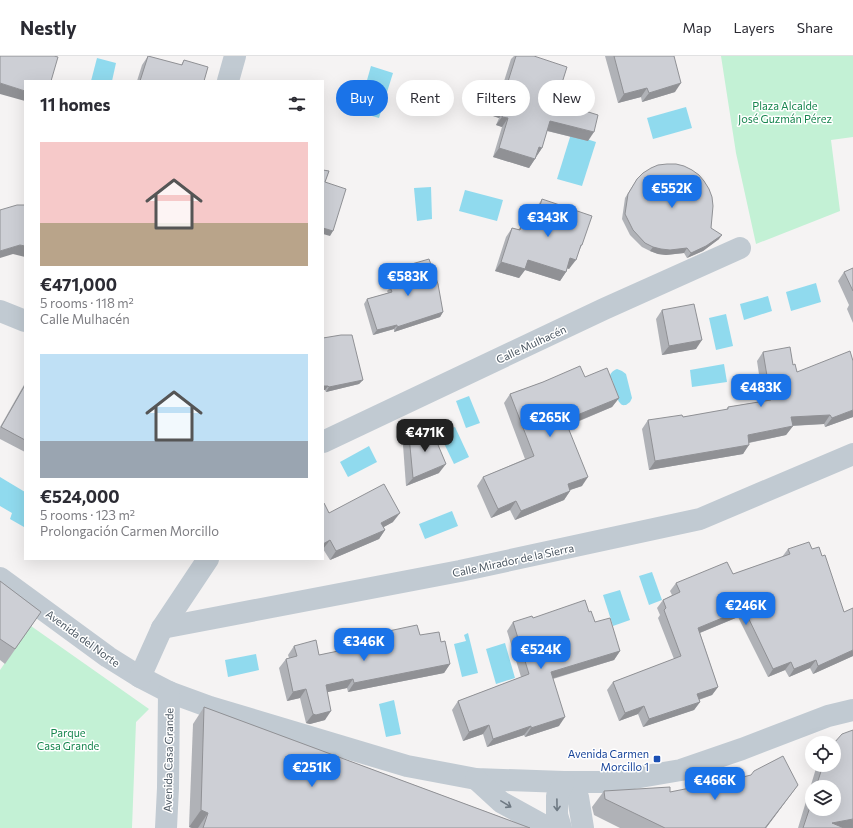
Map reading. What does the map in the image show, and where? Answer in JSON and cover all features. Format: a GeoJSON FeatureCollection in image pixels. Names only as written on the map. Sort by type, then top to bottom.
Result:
{"type":"FeatureCollection","features":[{"type":"Feature","properties":{"kind":"street"},"geometry":{"type":"LineString","coordinates":[[228,80],[235,56]]}},
{"type":"Feature","properties":{"kind":"street","name":"Calle Mulhacén"},"geometry":{"type":"LineString","coordinates":[[324,442],[604,309],[740,248]]}},
{"type":"Feature","properties":{"kind":"street"},"geometry":{"type":"LineString","coordinates":[[0,311],[24,321]]}},
{"type":"Feature","properties":{"kind":"street","name":"Calle Mirador de la Sierra"},"geometry":{"type":"LineString","coordinates":[[162,628],[460,571],[700,518],[853,454]]}},
{"type":"Feature","properties":{"kind":"street"},"geometry":{"type":"LineString","coordinates":[[140,678],[162,628],[207,560]]}},
{"type":"Feature","properties":{"kind":"street","name":"Avenida del Norte"},"geometry":{"type":"LineString","coordinates":[[0,578],[108,657],[140,678],[170,692],[210,707],[407,766],[476,779],[611,782],[681,770],[742,749],[828,716],[853,710]]}},
{"type":"Feature","properties":{"kind":"street","name":"Avenida Casa Grande"},"geometry":{"type":"LineString","coordinates":[[166,828],[170,692]]}},
{"type":"Feature","properties":{"kind":"street"},"geometry":{"type":"LineString","coordinates":[[476,779],[502,802],[548,828]]}},
{"type":"Feature","properties":{"kind":"street"},"geometry":{"type":"LineString","coordinates":[[561,828],[557,815],[557,796],[564,782],[578,796],[583,828]]}},
{"type":"Feature","properties":{"kind":"green space","name":"Plaza Alcalde José Guzmán Pérez"},"geometry":{"type":"Polygon","coordinates":[[[721,56],[853,56],[853,137],[831,140],[840,211],[756,244],[736,153],[721,56]]]}},
{"type":"Feature","properties":{"kind":"green space","name":"Parque Casa Grande"},"geometry":{"type":"Polygon","coordinates":[[[31,626],[149,709],[136,722],[132,828],[0,828],[0,670],[31,626]]]}},
{"type":"Feature","properties":{"kind":"water"},"geometry":{"type":"Polygon","coordinates":[[[97,58],[116,63],[112,80],[91,80],[97,58]]]}},
{"type":"Feature","properties":{"kind":"water"},"geometry":{"type":"Polygon","coordinates":[[[371,66],[393,73],[388,89],[388,80],[367,80],[371,66]]]}},
{"type":"Feature","properties":{"kind":"water"},"geometry":{"type":"Polygon","coordinates":[[[686,107],[692,128],[653,139],[647,118],[686,107]]]}},
{"type":"Feature","properties":{"kind":"water"},"geometry":{"type":"Polygon","coordinates":[[[571,134],[596,142],[582,186],[557,179],[571,134]]]}},
{"type":"Feature","properties":{"kind":"water"},"geometry":{"type":"Polygon","coordinates":[[[431,187],[432,219],[417,221],[414,188],[431,187]]]}},
{"type":"Feature","properties":{"kind":"water"},"geometry":{"type":"Polygon","coordinates":[[[465,190],[503,200],[497,221],[459,211],[465,190]]]}},
{"type":"Feature","properties":{"kind":"water"},"geometry":{"type":"Polygon","coordinates":[[[816,283],[821,302],[791,311],[786,292],[816,283]]]}},
{"type":"Feature","properties":{"kind":"water"},"geometry":{"type":"Polygon","coordinates":[[[768,296],[772,311],[744,320],[740,304],[768,296]]]}},
{"type":"Feature","properties":{"kind":"water"},"geometry":{"type":"Polygon","coordinates":[[[726,314],[733,346],[716,350],[709,318],[726,314]]]}},
{"type":"Feature","properties":{"kind":"water"},"geometry":{"type":"Polygon","coordinates":[[[724,364],[727,382],[692,387],[690,370],[724,364]]]}},
{"type":"Feature","properties":{"kind":"water"},"geometry":{"type":"Polygon","coordinates":[[[617,369],[626,374],[632,398],[626,405],[622,405],[619,401],[615,393],[613,381],[610,379],[611,373],[617,369]]]}},
{"type":"Feature","properties":{"kind":"water"},"geometry":{"type":"Polygon","coordinates":[[[469,396],[480,423],[466,428],[456,401],[469,396]]]}},
{"type":"Feature","properties":{"kind":"water"},"geometry":{"type":"Polygon","coordinates":[[[455,427],[469,457],[454,464],[439,433],[455,427]]]}},
{"type":"Feature","properties":{"kind":"water"},"geometry":{"type":"Polygon","coordinates":[[[369,446],[377,462],[348,477],[340,462],[369,446]]]}},
{"type":"Feature","properties":{"kind":"water"},"geometry":{"type":"Polygon","coordinates":[[[0,477],[24,491],[24,527],[10,519],[12,513],[0,506],[0,477]]]}},
{"type":"Feature","properties":{"kind":"water"},"geometry":{"type":"Polygon","coordinates":[[[452,511],[458,526],[425,539],[419,524],[452,511]]]}},
{"type":"Feature","properties":{"kind":"water"},"geometry":{"type":"Polygon","coordinates":[[[652,572],[662,600],[649,605],[639,576],[652,572]]]}},
{"type":"Feature","properties":{"kind":"water"},"geometry":{"type":"Polygon","coordinates":[[[620,590],[630,620],[613,626],[603,595],[620,590]]]}},
{"type":"Feature","properties":{"kind":"water"},"geometry":{"type":"Polygon","coordinates":[[[468,633],[478,673],[462,677],[454,644],[466,641],[464,635],[468,633]]]}},
{"type":"Feature","properties":{"kind":"water"},"geometry":{"type":"Polygon","coordinates":[[[505,643],[515,678],[496,684],[486,649],[505,643]]]}},
{"type":"Feature","properties":{"kind":"water"},"geometry":{"type":"Polygon","coordinates":[[[256,654],[259,670],[228,677],[225,660],[256,654]]]}},
{"type":"Feature","properties":{"kind":"water"},"geometry":{"type":"Polygon","coordinates":[[[394,700],[401,734],[386,737],[379,704],[394,700]]]}},
{"type":"Feature","properties":{"kind":"building"},"geometry":{"type":"Polygon","coordinates":[[[0,56],[58,57],[51,80],[24,80],[24,91],[0,83],[0,56]]]}},
{"type":"Feature","properties":{"kind":"building"},"geometry":{"type":"Polygon","coordinates":[[[148,56],[182,65],[184,60],[208,67],[204,80],[140,80],[148,56]]]}},
{"type":"Feature","properties":{"kind":"building"},"geometry":{"type":"Polygon","coordinates":[[[516,56],[534,56],[567,67],[563,80],[538,80],[538,116],[595,116],[595,114],[598,115],[594,132],[550,121],[542,148],[539,147],[535,159],[499,148],[508,118],[502,116],[530,116],[530,80],[508,80],[516,56]]]}},
{"type":"Feature","properties":{"kind":"building"},"geometry":{"type":"Polygon","coordinates":[[[614,56],[674,56],[681,83],[649,93],[647,88],[624,94],[614,56]]]}},
{"type":"Feature","properties":{"kind":"building"},"geometry":{"type":"Polygon","coordinates":[[[667,164],[684,166],[699,175],[709,189],[712,197],[713,206],[711,228],[722,235],[706,246],[691,253],[687,248],[670,250],[661,249],[645,243],[633,230],[625,214],[628,194],[637,179],[651,168],[658,165],[667,164]]]}},
{"type":"Feature","properties":{"kind":"building"},"geometry":{"type":"Polygon","coordinates":[[[324,170],[329,171],[325,182],[346,189],[333,231],[324,228],[324,170]]]}},
{"type":"Feature","properties":{"kind":"building"},"geometry":{"type":"Polygon","coordinates":[[[542,199],[592,216],[576,260],[570,258],[566,272],[528,260],[525,269],[501,262],[512,228],[520,230],[522,225],[533,228],[542,199]]]}},
{"type":"Feature","properties":{"kind":"building"},"geometry":{"type":"Polygon","coordinates":[[[17,205],[24,205],[24,246],[20,245],[0,251],[0,210],[17,205]]]}},
{"type":"Feature","properties":{"kind":"building"},"geometry":{"type":"Polygon","coordinates":[[[429,259],[438,284],[443,312],[397,327],[397,325],[377,330],[367,299],[392,292],[390,287],[395,286],[391,270],[429,259]]]}},
{"type":"Feature","properties":{"kind":"building"},"geometry":{"type":"Polygon","coordinates":[[[853,268],[853,291],[844,272],[853,268]]]}},
{"type":"Feature","properties":{"kind":"building"},"geometry":{"type":"Polygon","coordinates":[[[694,304],[702,340],[669,346],[662,310],[694,304]]]}},
{"type":"Feature","properties":{"kind":"building"},"geometry":{"type":"Polygon","coordinates":[[[352,335],[363,380],[329,387],[324,386],[324,338],[352,335]]]}},
{"type":"Feature","properties":{"kind":"building"},"geometry":{"type":"Polygon","coordinates":[[[790,347],[793,365],[795,364],[797,372],[850,351],[853,361],[853,410],[832,418],[830,415],[791,417],[793,426],[748,435],[749,445],[655,461],[648,420],[682,415],[683,417],[728,409],[728,407],[771,400],[763,352],[790,347]]]}},
{"type":"Feature","properties":{"kind":"building"},"geometry":{"type":"Polygon","coordinates":[[[580,366],[585,377],[607,368],[619,398],[565,420],[588,477],[568,484],[570,491],[521,511],[516,501],[498,509],[483,477],[534,456],[510,394],[580,366]]]}},
{"type":"Feature","properties":{"kind":"building"},"geometry":{"type":"Polygon","coordinates":[[[24,387],[24,439],[1,427],[24,387]]]}},
{"type":"Feature","properties":{"kind":"building"},"geometry":{"type":"Polygon","coordinates":[[[431,428],[446,464],[413,478],[409,436],[431,428]]]}},
{"type":"Feature","properties":{"kind":"building"},"geometry":{"type":"Polygon","coordinates":[[[384,484],[400,513],[381,523],[385,530],[336,551],[330,540],[324,543],[324,503],[329,513],[384,484]]]}},
{"type":"Feature","properties":{"kind":"building"},"geometry":{"type":"Polygon","coordinates":[[[809,542],[812,549],[819,547],[822,556],[825,555],[844,612],[853,608],[853,650],[818,666],[816,660],[794,669],[791,662],[773,669],[744,609],[698,628],[718,687],[697,694],[700,702],[649,719],[644,706],[625,713],[613,682],[681,656],[664,610],[666,608],[663,600],[680,592],[676,583],[727,562],[733,574],[790,554],[788,549],[809,542]]]}},
{"type":"Feature","properties":{"kind":"building"},"geometry":{"type":"Polygon","coordinates":[[[0,581],[41,612],[15,649],[0,639],[0,581]]]}},
{"type":"Feature","properties":{"kind":"building"},"geometry":{"type":"Polygon","coordinates":[[[585,600],[589,612],[591,611],[595,622],[610,618],[620,651],[551,672],[565,717],[531,728],[531,726],[493,739],[489,725],[469,732],[458,701],[529,674],[513,622],[532,616],[533,618],[585,600]]]}},
{"type":"Feature","properties":{"kind":"building"},"geometry":{"type":"Polygon","coordinates":[[[417,625],[420,635],[439,632],[441,642],[445,641],[450,664],[354,683],[353,679],[326,685],[331,711],[316,715],[313,714],[306,689],[293,692],[286,659],[297,656],[294,646],[316,640],[319,655],[367,645],[365,636],[417,625]]]}},
{"type":"Feature","properties":{"kind":"building"},"geometry":{"type":"Polygon","coordinates":[[[204,707],[530,828],[203,828],[208,813],[201,810],[204,707]]]}},
{"type":"Feature","properties":{"kind":"building"},"geometry":{"type":"Polygon","coordinates":[[[853,730],[853,819],[832,823],[844,828],[803,828],[807,816],[841,816],[841,780],[818,780],[821,772],[841,772],[840,736],[853,730]]]}},
{"type":"Feature","properties":{"kind":"building"},"geometry":{"type":"Polygon","coordinates":[[[783,756],[798,785],[765,828],[665,828],[605,799],[604,791],[670,787],[670,792],[735,779],[751,775],[754,771],[783,756]]]}},
{"type":"Feature","properties":{"kind":"place","name":"Avenida Carmen Morcillo 1"},"geometry":{"type":"Point","coordinates":[657,759]}}]}
